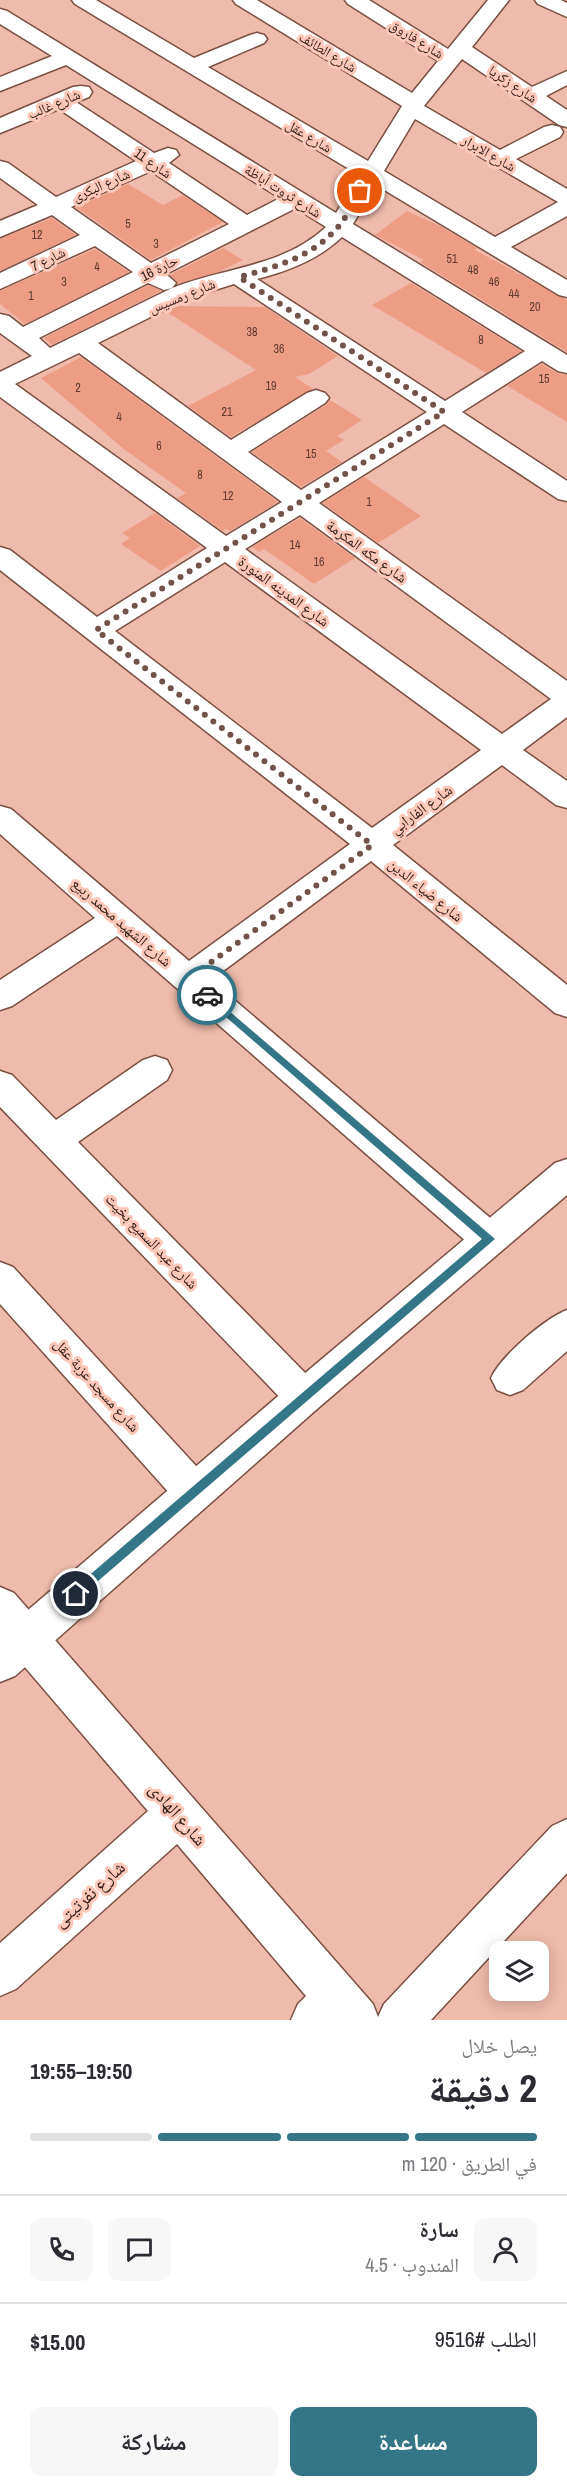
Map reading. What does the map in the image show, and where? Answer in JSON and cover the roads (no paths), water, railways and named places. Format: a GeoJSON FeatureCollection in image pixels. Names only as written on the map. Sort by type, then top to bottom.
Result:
{"type":"FeatureCollection","features":[{"type":"Feature","properties":{"kind":"street","name":"شارع عقل"},"geometry":{"type":"LineString","coordinates":[[82,0],[493,247],[565,287]]}},
{"type":"Feature","properties":{"kind":"street","name":"شارع الطائف"},"geometry":{"type":"LineString","coordinates":[[243,0],[412,106]]}},
{"type":"Feature","properties":{"kind":"street","name":"شارع فاروق"},"geometry":{"type":"LineString","coordinates":[[355,0],[454,53]]}},
{"type":"Feature","properties":{"kind":"street","name":"شارع رمسيس"},"geometry":{"type":"LineString","coordinates":[[0,383],[49,357],[201,285],[276,267],[320,245],[340,226],[412,106],[498,0]]}},
{"type":"Feature","properties":{"kind":"street"},"geometry":{"type":"LineString","coordinates":[[545,0],[567,11]]}},
{"type":"Feature","properties":{"kind":"street","name":"شارع ثروت أباظة"},"geometry":{"type":"LineString","coordinates":[[5,23],[67,57],[567,366]]}},
{"type":"Feature","properties":{"kind":"street"},"geometry":{"type":"LineString","coordinates":[[192,66],[257,39]]}},
{"type":"Feature","properties":{"kind":"street","name":"شارع زكريا"},"geometry":{"type":"LineString","coordinates":[[454,53],[530,96],[560,126]]}},
{"type":"Feature","properties":{"kind":"street"},"geometry":{"type":"LineString","coordinates":[[0,85],[67,57]]}},
{"type":"Feature","properties":{"kind":"street"},"geometry":{"type":"LineString","coordinates":[[530,96],[567,77]]}},
{"type":"Feature","properties":{"kind":"street","name":"شارع غالب"},"geometry":{"type":"LineString","coordinates":[[0,126],[107,82]]}},
{"type":"Feature","properties":{"kind":"street","name":"شارع 11"},"geometry":{"type":"LineString","coordinates":[[61,101],[245,224]]}},
{"type":"Feature","properties":{"kind":"street","name":"شارع الابرار"},"geometry":{"type":"LineString","coordinates":[[412,106],[567,198]]}},
{"type":"Feature","properties":{"kind":"street"},"geometry":{"type":"LineString","coordinates":[[499,159],[560,126]]}},
{"type":"Feature","properties":{"kind":"street","name":"شارع البكرى"},"geometry":{"type":"LineString","coordinates":[[0,230],[201,140]]}},
{"type":"Feature","properties":{"kind":"street"},"geometry":{"type":"LineString","coordinates":[[0,168],[181,294]]}},
{"type":"Feature","properties":{"kind":"street","name":"حارة 16"},"geometry":{"type":"LineString","coordinates":[[22,337],[296,199]]}},
{"type":"Feature","properties":{"kind":"street"},"geometry":{"type":"LineString","coordinates":[[493,247],[567,207]]}},
{"type":"Feature","properties":{"kind":"street","name":"شارع 7"},"geometry":{"type":"LineString","coordinates":[[0,282],[97,236]]}},
{"type":"Feature","properties":{"kind":"street"},"geometry":{"type":"LineString","coordinates":[[239,277],[567,493]]}},
{"type":"Feature","properties":{"kind":"street"},"geometry":{"type":"LineString","coordinates":[[0,321],[49,357]]}},
{"type":"Feature","properties":{"kind":"street","name":"شارع مكه المكرمة"},"geometry":{"type":"LineString","coordinates":[[80,342],[567,696]]}},
{"type":"Feature","properties":{"kind":"street"},"geometry":{"type":"LineString","coordinates":[[96,630],[542,351]]}},
{"type":"Feature","properties":{"kind":"street","name":"شارع المدينه المنورة"},"geometry":{"type":"LineString","coordinates":[[0,383],[567,797]]}},
{"type":"Feature","properties":{"kind":"street"},"geometry":{"type":"LineString","coordinates":[[230,452],[316,398]]}},
{"type":"Feature","properties":{"kind":"street","name":"شارع ضياء الدين"},"geometry":{"type":"LineString","coordinates":[[0,556],[372,845],[567,1004]]}},
{"type":"Feature","properties":{"kind":"street","name":"شارع الفارابي"},"geometry":{"type":"LineString","coordinates":[[188,979],[567,702]]}},
{"type":"Feature","properties":{"kind":"street","name":"شارع الشهيد محمد ربيع"},"geometry":{"type":"LineString","coordinates":[[0,817],[489,1239]]}},
{"type":"Feature","properties":{"kind":"street"},"geometry":{"type":"LineString","coordinates":[[0,997],[118,919]]}},
{"type":"Feature","properties":{"kind":"street"},"geometry":{"type":"LineString","coordinates":[[54,1140],[155,1070]]}},
{"type":"Feature","properties":{"kind":"street","name":"شارع عبد السميع بخيت"},"geometry":{"type":"LineString","coordinates":[[0,1085],[304,1397]]}},
{"type":"Feature","properties":{"kind":"street"},"geometry":{"type":"LineString","coordinates":[[9,1635],[194,1492],[567,1174]]}},
{"type":"Feature","properties":{"kind":"street","name":"شارع مسجد عزبة عقل"},"geometry":{"type":"LineString","coordinates":[[0,1278],[194,1492]]}},
{"type":"Feature","properties":{"kind":"street"},"geometry":{"type":"LineString","coordinates":[[510,1378],[567,1327]]}},
{"type":"Feature","properties":{"kind":"street","name":"شارع الهادى"},"geometry":{"type":"LineString","coordinates":[[9,1635],[178,1814],[336,2012]]}},
{"type":"Feature","properties":{"kind":"street","name":"شارع نفرتيتى"},"geometry":{"type":"LineString","coordinates":[[0,1973],[178,1814]]}},
{"type":"Feature","properties":{"kind":"street"},"geometry":{"type":"LineString","coordinates":[[400,2020],[567,1841]]}}]}
